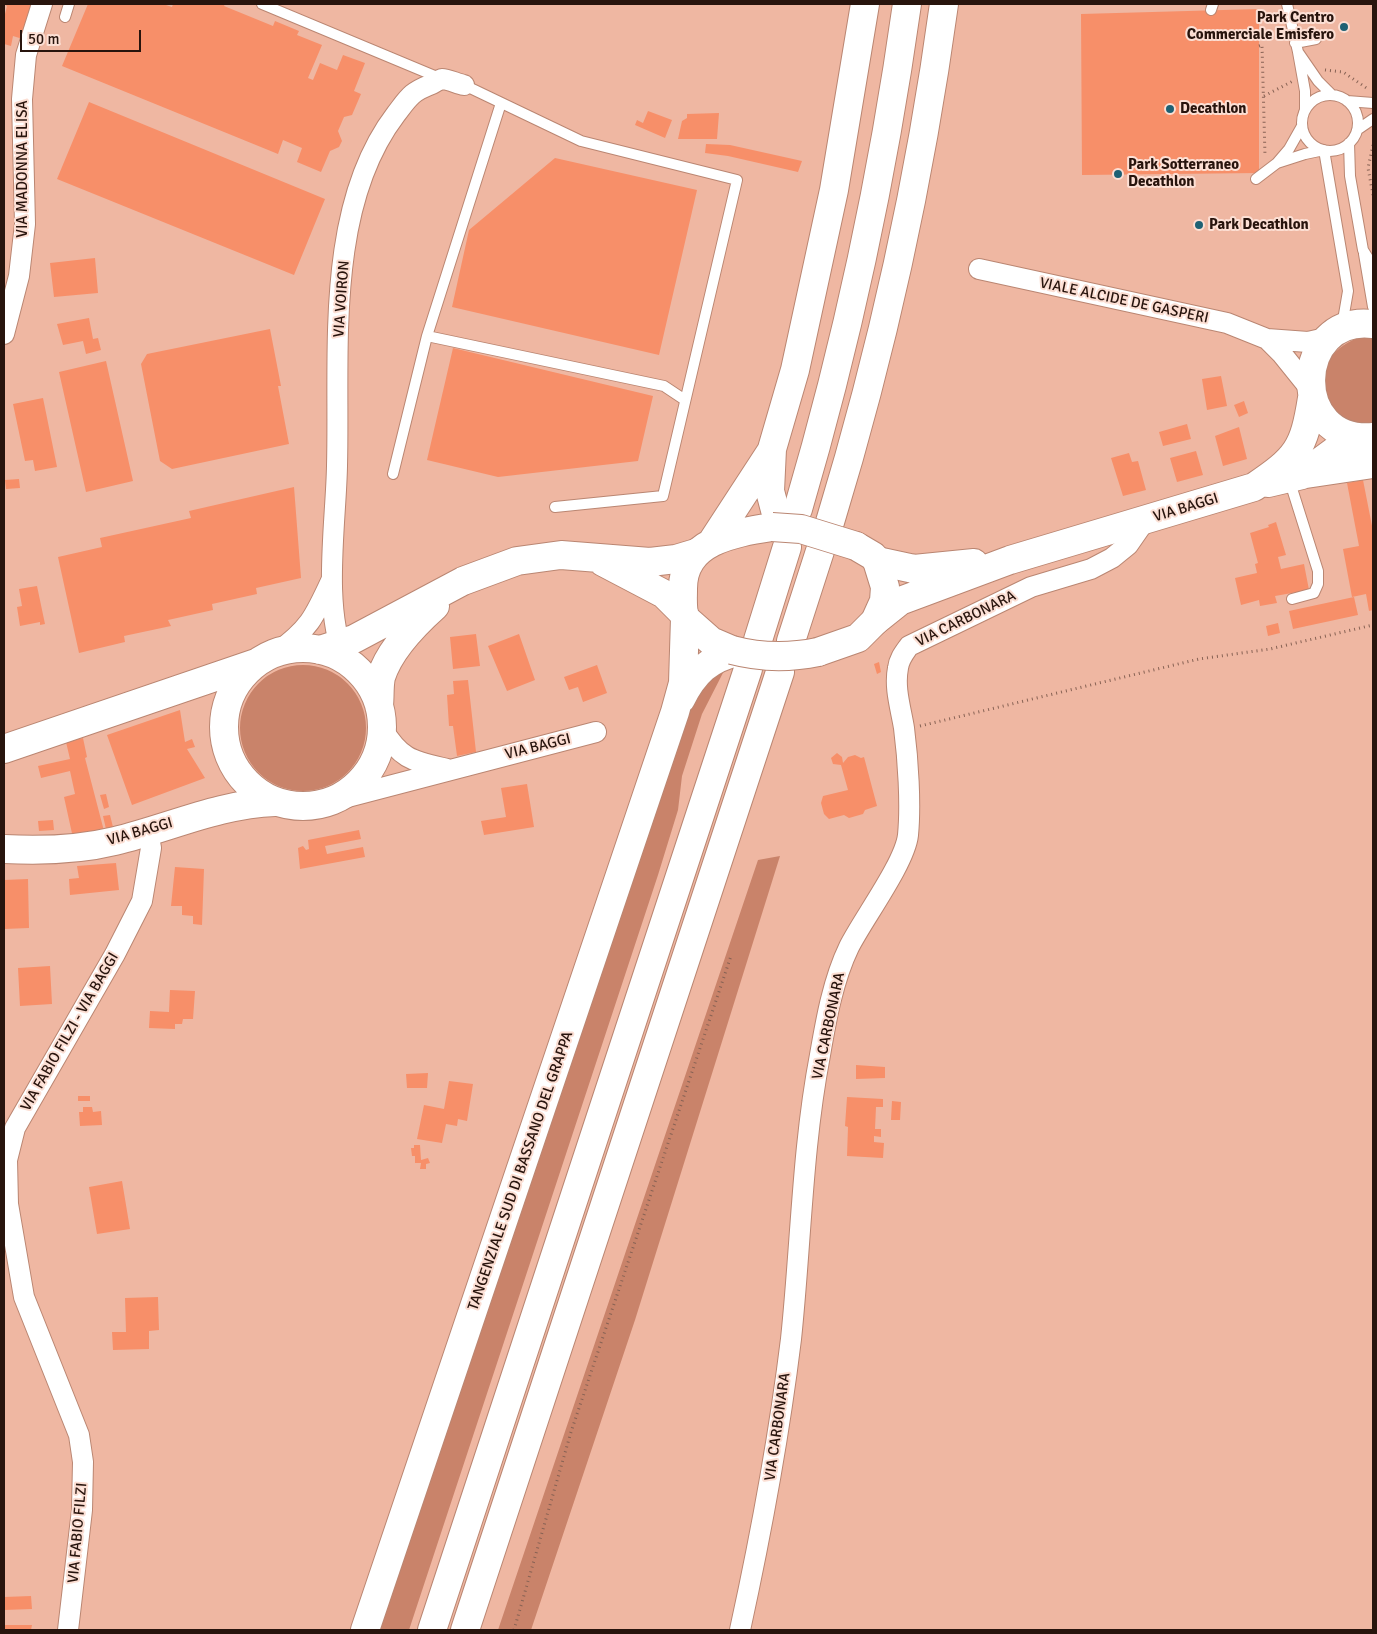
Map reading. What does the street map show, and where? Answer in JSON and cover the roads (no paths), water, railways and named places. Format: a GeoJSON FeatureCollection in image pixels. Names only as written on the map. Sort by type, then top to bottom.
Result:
{"type":"FeatureCollection","features":[{"type":"Feature","properties":{"kind":"main road","name":"TANGENZIALE SUD DI BASSANO DEL GRAPPA"},"geometry":{"type":"LineString","coordinates":[[787,525],[770,491],[772,448],[795,370],[834,190],[865,4]]}},
{"type":"Feature","properties":{"kind":"main road"},"geometry":{"type":"LineString","coordinates":[[432,1630],[742,653],[823,424],[865,250],[891,109],[907,4]]}},
{"type":"Feature","properties":{"kind":"main road"},"geometry":{"type":"LineString","coordinates":[[830,522],[865,404],[897,272],[926,125],[944,4]]}},
{"type":"Feature","properties":{"kind":"main road","name":"VIALE ALCIDE DE GASPERI"},"geometry":{"type":"LineString","coordinates":[[1336,333],[1354,325],[1373,324]]}},
{"type":"Feature","properties":{"kind":"main road"},"geometry":{"type":"LineString","coordinates":[[1311,394],[1310,375],[1313,361],[1320,348],[1336,333]]}},
{"type":"Feature","properties":{"kind":"main road","name":"VIALE ALCIDE DE GASPERI"},"geometry":{"type":"LineString","coordinates":[[1311,394],[1322,416],[1338,430],[1351,436],[1369,438]]}},
{"type":"Feature","properties":{"kind":"main road","name":"VIA BAGGI"},"geometry":{"type":"LineString","coordinates":[[875,621],[900,601],[1010,560],[1144,522],[1254,487],[1285,466],[1301,446],[1308,425],[1311,394]]}},
{"type":"Feature","properties":{"kind":"main road","name":"VIALE ALCIDE DE GASPERI"},"geometry":{"type":"LineString","coordinates":[[1296,476],[1340,447],[1369,438]]}},
{"type":"Feature","properties":{"kind":"main road","name":"TANGENZIALE SUD DI BASSANO DEL GRAPPA"},"geometry":{"type":"LineString","coordinates":[[365,1630],[675,712],[682,682],[685,616],[683,581],[687,566],[704,547],[772,448]]}},
{"type":"Feature","properties":{"kind":"main road","name":"VIALE ALCIDE DE GASPERI"},"geometry":{"type":"LineString","coordinates":[[1254,487],[1296,476],[1373,464]]}},
{"type":"Feature","properties":{"kind":"main road"},"geometry":{"type":"LineString","coordinates":[[685,616],[711,641],[742,653],[769,657],[795,656],[818,652],[858,638],[875,621],[884,601],[886,587],[867,553],[787,525],[738,532],[704,547]]}},
{"type":"Feature","properties":{"kind":"main road","name":"VIA BAGGI"},"geometry":{"type":"LineString","coordinates":[[335,651],[462,581],[516,561],[561,555],[650,562],[676,560],[704,547]]}},
{"type":"Feature","properties":{"kind":"main road"},"geometry":{"type":"LineString","coordinates":[[791,641],[820,551]]}},
{"type":"Feature","properties":{"kind":"main road","name":"VIA BAGGI"},"geometry":{"type":"LineString","coordinates":[[867,553],[914,569],[1010,560]]}},
{"type":"Feature","properties":{"kind":"main road","name":"VIA BAGGI"},"geometry":{"type":"LineString","coordinates":[[598,559],[664,594],[685,616]]}},
{"type":"Feature","properties":{"kind":"main road","name":"VIA BAGGI"},"geometry":{"type":"LineString","coordinates":[[4,849],[69,849],[114,841],[248,803],[275,802],[304,806],[332,801],[352,790],[368,772],[379,751],[381,678],[396,650],[416,623],[462,581]]}},
{"type":"Feature","properties":{"kind":"main road","name":"VIA BAGGI"},"geometry":{"type":"LineString","coordinates":[[4,749],[266,658],[305,648],[335,651],[360,672],[372,687],[380,716]]}},
{"type":"Feature","properties":{"kind":"main road","name":"TANGENZIALE SUD DI BASSANO DEL GRAPPA"},"geometry":{"type":"LineString","coordinates":[[675,712],[689,683],[713,660],[742,653]]}},
{"type":"Feature","properties":{"kind":"main road","name":"VIA BAGGI"},"geometry":{"type":"LineString","coordinates":[[266,658],[242,677],[230,696],[225,716],[224,738],[230,758],[241,777],[256,792],[275,802]]}},
{"type":"Feature","properties":{"kind":"main road"},"geometry":{"type":"LineString","coordinates":[[465,1630],[780,672]]}},
{"type":"Feature","properties":{"kind":"street","name":"VIA MADONNA ELISA"},"geometry":{"type":"LineString","coordinates":[[4,334],[19,276],[25,224],[22,99],[26,56],[42,4]]}},
{"type":"Feature","properties":{"kind":"street"},"geometry":{"type":"LineString","coordinates":[[443,79],[464,85]]}},
{"type":"Feature","properties":{"kind":"street","name":"VIA VOIRON"},"geometry":{"type":"LineString","coordinates":[[335,651],[333,577],[339,324],[344,256],[355,200],[370,156],[392,118],[413,91],[443,79]]}},
{"type":"Feature","properties":{"kind":"street","name":"VIALE ALCIDE DE GASPERI"},"geometry":{"type":"LineString","coordinates":[[979,269],[1227,323],[1267,339],[1308,342],[1336,333]]}},
{"type":"Feature","properties":{"kind":"street","name":"VIALE ALCIDE DE GASPERI"},"geometry":{"type":"LineString","coordinates":[[1267,339],[1282,354],[1311,394]]}},
{"type":"Feature","properties":{"kind":"street","name":"VIA CARBONARA"},"geometry":{"type":"LineString","coordinates":[[740,1630],[768,1499],[791,1338],[800,1215],[819,1056],[836,984],[847,951],[863,920],[893,873],[908,838],[904,730],[897,677],[902,656],[910,646],[1031,588],[1091,569],[1112,558],[1128,545],[1144,522]]}},
{"type":"Feature","properties":{"kind":"street","name":"VIA VOIRON"},"geometry":{"type":"LineString","coordinates":[[266,658],[299,637],[316,616],[333,577]]}},
{"type":"Feature","properties":{"kind":"street"},"geometry":{"type":"LineString","coordinates":[[334,610],[346,621],[358,627],[374,628]]}},
{"type":"Feature","properties":{"kind":"street","name":"VIA BAGGI"},"geometry":{"type":"LineString","coordinates":[[380,716],[393,747],[414,762],[452,770]]}},
{"type":"Feature","properties":{"kind":"street","name":"VIA BAGGI"},"geometry":{"type":"LineString","coordinates":[[332,801],[596,732]]}},
{"type":"Feature","properties":{"kind":"street","name":"VIA FABIO FILZI - VIA BAGGI"},"geometry":{"type":"LineString","coordinates":[[79,1435],[24,1297],[8,1204],[7,1160],[14,1128],[115,954],[142,901],[151,848],[148,831]]}},
{"type":"Feature","properties":{"kind":"street","name":"VIA FABIO FILZI"},"geometry":{"type":"LineString","coordinates":[[68,1630],[82,1510],[83,1462],[79,1435]]}},
{"type":"Feature","properties":{"kind":"lane"},"geometry":{"type":"LineString","coordinates":[[65,17],[69,4]]}},
{"type":"Feature","properties":{"kind":"lane"},"geometry":{"type":"LineString","coordinates":[[262,4],[443,79]]}},
{"type":"Feature","properties":{"kind":"lane"},"geometry":{"type":"LineString","coordinates":[[1256,179],[1272,162],[1289,149],[1302,126],[1305,109],[1305,91],[1287,4]]}},
{"type":"Feature","properties":{"kind":"lane"},"geometry":{"type":"LineString","coordinates":[[1297,47],[1316,39]]}},
{"type":"Feature","properties":{"kind":"lane"},"geometry":{"type":"LineString","coordinates":[[1297,47],[1318,81],[1332,95],[1347,101],[1373,102]]}},
{"type":"Feature","properties":{"kind":"lane"},"geometry":{"type":"LineString","coordinates":[[464,85],[581,141],[737,180],[662,496],[555,507]]}},
{"type":"Feature","properties":{"kind":"lane"},"geometry":{"type":"LineString","coordinates":[[1305,109],[1316,98],[1332,95]]}},
{"type":"Feature","properties":{"kind":"lane"},"geometry":{"type":"LineString","coordinates":[[1347,101],[1356,114],[1357,130]]}},
{"type":"Feature","properties":{"kind":"lane"},"geometry":{"type":"LineString","coordinates":[[394,474],[427,336],[501,104]]}},
{"type":"Feature","properties":{"kind":"lane"},"geometry":{"type":"LineString","coordinates":[[1272,162],[1324,150],[1337,150],[1349,143],[1357,130],[1373,119]]}},
{"type":"Feature","properties":{"kind":"lane"},"geometry":{"type":"LineString","coordinates":[[1302,126],[1313,146],[1324,150]]}},
{"type":"Feature","properties":{"kind":"lane"},"geometry":{"type":"LineString","coordinates":[[1349,143],[1350,176],[1373,307]]}},
{"type":"Feature","properties":{"kind":"lane"},"geometry":{"type":"LineString","coordinates":[[1324,150],[1348,291],[1336,333]]}},
{"type":"Feature","properties":{"kind":"lane"},"geometry":{"type":"LineString","coordinates":[[1363,250],[1373,266]]}},
{"type":"Feature","properties":{"kind":"lane"},"geometry":{"type":"LineString","coordinates":[[427,336],[664,386],[685,400]]}},
{"type":"Feature","properties":{"kind":"lane"},"geometry":{"type":"LineString","coordinates":[[1292,599],[1314,593],[1318,584],[1318,571],[1296,476]]}},
{"type":"Feature","properties":{"kind":"place","name":"Park Centro Commerciale Emisfero"},"geometry":{"type":"Point","coordinates":[1344,27]}},
{"type":"Feature","properties":{"kind":"place","name":"Decathlon"},"geometry":{"type":"Point","coordinates":[1170,109]}},
{"type":"Feature","properties":{"kind":"place","name":"Park Sotterraneo Decathlon"},"geometry":{"type":"Point","coordinates":[1118,174]}},
{"type":"Feature","properties":{"kind":"place","name":"Park Decathlon"},"geometry":{"type":"Point","coordinates":[1199,225]}}]}
